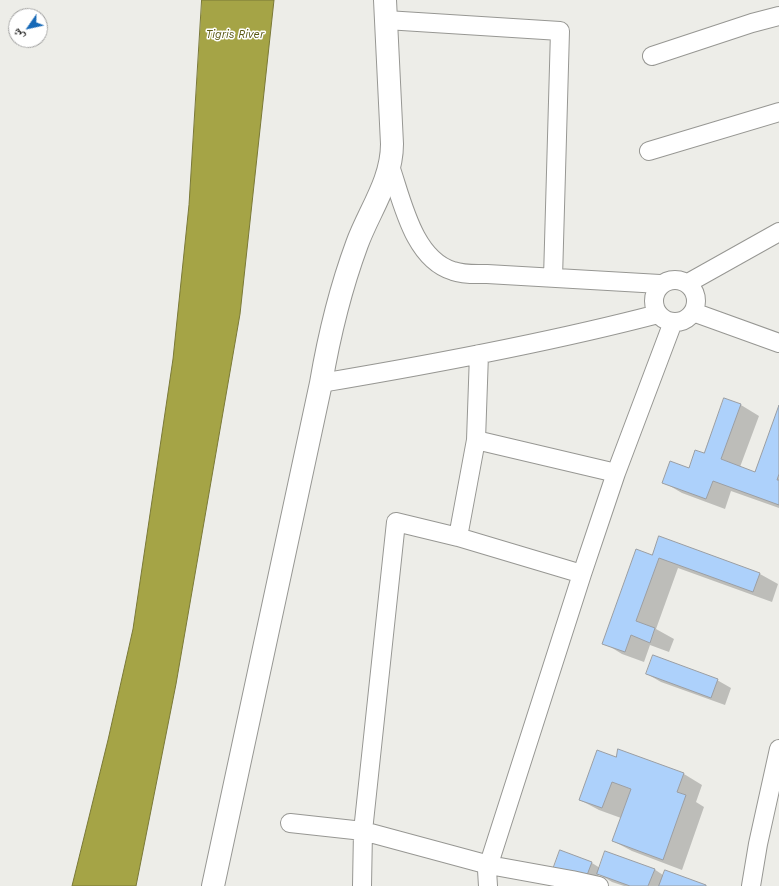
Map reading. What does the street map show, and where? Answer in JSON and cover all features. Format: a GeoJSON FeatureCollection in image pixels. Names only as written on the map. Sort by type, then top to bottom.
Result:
{"type":"FeatureCollection","features":[{"type":"Feature","properties":{"kind":"street"},"geometry":{"type":"LineString","coordinates":[[213,886],[321,383],[328,343],[347,271],[358,242],[387,178],[390,166],[392,144],[385,10],[560,31],[553,278]]}},
{"type":"Feature","properties":{"kind":"street"},"geometry":{"type":"LineString","coordinates":[[652,56],[752,23],[779,16]]}},
{"type":"Feature","properties":{"kind":"street"},"geometry":{"type":"LineString","coordinates":[[649,151],[779,112]]}},
{"type":"Feature","properties":{"kind":"street"},"geometry":{"type":"LineString","coordinates":[[390,166],[411,228],[424,250],[439,264],[452,271],[461,273],[660,284]]}},
{"type":"Feature","properties":{"kind":"street"},"geometry":{"type":"LineString","coordinates":[[688,283],[779,232]]}},
{"type":"Feature","properties":{"kind":"street"},"geometry":{"type":"LineString","coordinates":[[321,383],[478,354],[617,325],[666,318],[681,321],[688,318],[693,312],[696,302],[694,292],[688,283],[681,280],[667,280],[660,284],[653,295],[654,308],[666,318]]}},
{"type":"Feature","properties":{"kind":"street"},"geometry":{"type":"LineString","coordinates":[[693,312],[779,342]]}},
{"type":"Feature","properties":{"kind":"street"},"geometry":{"type":"LineString","coordinates":[[488,886],[487,870],[666,318]]}},
{"type":"Feature","properties":{"kind":"street"},"geometry":{"type":"LineString","coordinates":[[458,536],[476,440],[478,354]]}},
{"type":"Feature","properties":{"kind":"street"},"geometry":{"type":"LineString","coordinates":[[476,440],[616,473]]}},
{"type":"Feature","properties":{"kind":"street"},"geometry":{"type":"LineString","coordinates":[[362,886],[363,832],[396,522],[458,536],[582,574]]}},
{"type":"Feature","properties":{"kind":"street"},"geometry":{"type":"LineString","coordinates":[[751,886],[758,844],[778,760]]}},
{"type":"Feature","properties":{"kind":"street"},"geometry":{"type":"LineString","coordinates":[[290,823],[363,832],[489,865],[573,883],[598,886]]}},
{"type":"Feature","properties":{"kind":"water","name":"Tigris River"},"geometry":{"type":"Polygon","coordinates":[[[202,0],[274,0],[240,314],[176,684],[136,886],[72,886],[108,740],[133,629],[173,359],[189,205],[202,0]]]}},
{"type":"Feature","properties":{"kind":"building"},"geometry":{"type":"Polygon","coordinates":[[[724,398],[741,404],[721,459],[755,472],[779,405],[779,474],[777,480],[779,480],[779,505],[713,481],[706,499],[662,483],[670,461],[689,468],[695,450],[704,453],[724,398]]]}},
{"type":"Feature","properties":{"kind":"building"},"geometry":{"type":"Polygon","coordinates":[[[659,536],[760,573],[753,592],[659,558],[636,621],[655,628],[650,643],[631,635],[625,652],[602,644],[636,549],[652,555],[659,536]]]}},
{"type":"Feature","properties":{"kind":"building"},"geometry":{"type":"Polygon","coordinates":[[[653,655],[718,679],[711,698],[646,674],[653,655]]]}},
{"type":"Feature","properties":{"kind":"building"},"geometry":{"type":"Polygon","coordinates":[[[618,749],[684,773],[677,792],[686,795],[663,860],[612,841],[631,789],[612,782],[602,808],[579,800],[597,750],[616,757],[618,749]]]}},
{"type":"Feature","properties":{"kind":"building"},"geometry":{"type":"Polygon","coordinates":[[[560,850],[592,862],[584,883],[552,872],[560,850]]]}},
{"type":"Feature","properties":{"kind":"building"},"geometry":{"type":"Polygon","coordinates":[[[605,851],[655,869],[648,886],[630,886],[597,874],[605,851]]]}},
{"type":"Feature","properties":{"kind":"building"},"geometry":{"type":"Polygon","coordinates":[[[665,870],[706,885],[706,886],[659,886],[665,870]]]}}]}
